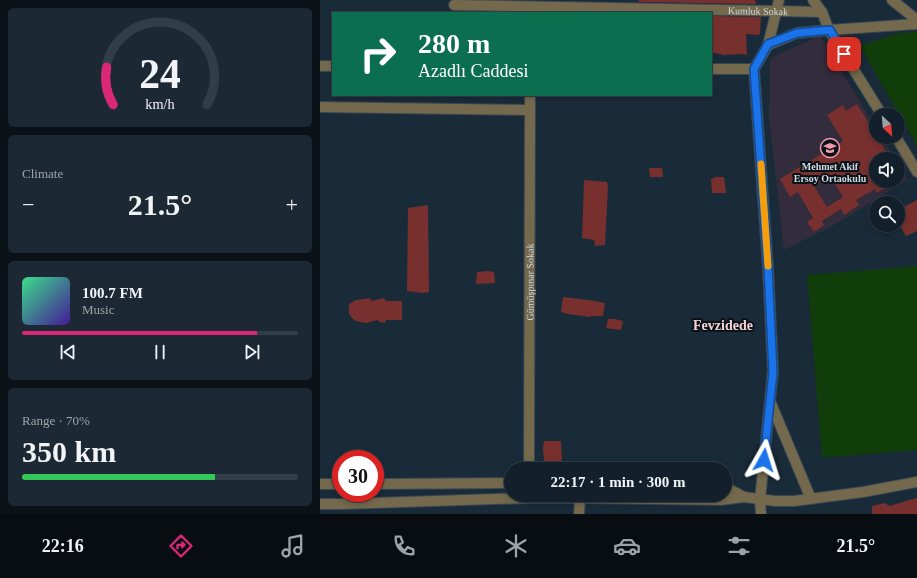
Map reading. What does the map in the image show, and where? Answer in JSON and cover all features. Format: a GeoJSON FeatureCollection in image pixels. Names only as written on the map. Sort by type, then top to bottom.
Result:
{"type":"FeatureCollection","features":[{"type":"Feature","properties":{"kind":"street"},"geometry":{"type":"LineString","coordinates":[[761,514],[760,500],[773,372],[768,268],[754,69],[768,44],[779,0]]}},
{"type":"Feature","properties":{"kind":"street"},"geometry":{"type":"LineString","coordinates":[[813,0],[822,12],[830,30],[878,108]]}},
{"type":"Feature","properties":{"kind":"street"},"geometry":{"type":"LineString","coordinates":[[892,0],[917,20]]}},
{"type":"Feature","properties":{"kind":"street","name":"Kumluk Sokak"},"geometry":{"type":"LineString","coordinates":[[454,6],[706,8],[822,12]]}},
{"type":"Feature","properties":{"kind":"street"},"geometry":{"type":"LineString","coordinates":[[768,44],[797,33],[917,24]]}},
{"type":"Feature","properties":{"kind":"street"},"geometry":{"type":"LineString","coordinates":[[320,66],[332,66]]}},
{"type":"Feature","properties":{"kind":"street"},"geometry":{"type":"LineString","coordinates":[[712,69],[754,69]]}},
{"type":"Feature","properties":{"kind":"street","name":"Gümüşpınar Sokak"},"geometry":{"type":"LineString","coordinates":[[529,462],[530,96]]}},
{"type":"Feature","properties":{"kind":"street"},"geometry":{"type":"LineString","coordinates":[[320,107],[530,110]]}},
{"type":"Feature","properties":{"kind":"street"},"geometry":{"type":"LineString","coordinates":[[900,144],[917,172]]}},
{"type":"Feature","properties":{"kind":"street"},"geometry":{"type":"LineString","coordinates":[[770,400],[812,499]]}},
{"type":"Feature","properties":{"kind":"street"},"geometry":{"type":"LineString","coordinates":[[732,498],[744,497],[775,501],[812,499],[863,492],[917,482]]}},
{"type":"Feature","properties":{"kind":"street"},"geometry":{"type":"LineString","coordinates":[[384,484],[504,483]]}},
{"type":"Feature","properties":{"kind":"street"},"geometry":{"type":"LineString","coordinates":[[320,484],[332,484]]}},
{"type":"Feature","properties":{"kind":"street"},"geometry":{"type":"LineString","coordinates":[[732,490],[744,497]]}},
{"type":"Feature","properties":{"kind":"street"},"geometry":{"type":"LineString","coordinates":[[320,504],[504,497]]}},
{"type":"Feature","properties":{"kind":"street"},"geometry":{"type":"LineString","coordinates":[[579,514],[580,502]]}},
{"type":"Feature","properties":{"kind":"shaded area","name":"Mehmet Akif Ersoy Ortaokulu"},"geometry":{"type":"Polygon","coordinates":[[[820,36],[869,116],[869,144],[886,144],[891,152],[869,152],[869,188],[895,188],[882,196],[869,196],[869,204],[834,225],[784,250],[769,118],[770,58],[820,36]]]}},
{"type":"Feature","properties":{"kind":"green space"},"geometry":{"type":"Polygon","coordinates":[[[917,32],[917,146],[905,125],[905,108],[895,108],[860,46],[899,33],[917,32]]]}},
{"type":"Feature","properties":{"kind":"green space"},"geometry":{"type":"Polygon","coordinates":[[[917,266],[917,450],[822,458],[807,275],[917,266]]]}},
{"type":"Feature","properties":{"kind":"building"},"geometry":{"type":"Polygon","coordinates":[[[639,0],[755,0],[756,4],[638,2],[639,0]]]}},
{"type":"Feature","properties":{"kind":"building"},"geometry":{"type":"Polygon","coordinates":[[[712,16],[761,17],[760,34],[746,34],[747,55],[724,55],[712,52],[712,16]]]}},
{"type":"Feature","properties":{"kind":"building"},"geometry":{"type":"Polygon","coordinates":[[[857,104],[869,124],[869,144],[881,144],[887,152],[869,152],[869,188],[885,188],[877,193],[875,189],[856,200],[859,205],[844,215],[841,209],[822,221],[824,225],[814,232],[807,222],[813,218],[798,192],[790,197],[780,179],[843,141],[827,115],[843,105],[846,111],[857,104]],[[830,176],[814,186],[827,207],[843,197],[830,176]]]}},
{"type":"Feature","properties":{"kind":"building"},"geometry":{"type":"Polygon","coordinates":[[[649,168],[662,168],[663,177],[650,177],[649,168]]]}},
{"type":"Feature","properties":{"kind":"building"},"geometry":{"type":"Polygon","coordinates":[[[716,177],[724,177],[726,193],[712,193],[711,179],[716,177]]]}},
{"type":"Feature","properties":{"kind":"building"},"geometry":{"type":"Polygon","coordinates":[[[584,180],[607,182],[605,245],[595,246],[594,240],[582,238],[584,180]]]}},
{"type":"Feature","properties":{"kind":"building"},"geometry":{"type":"Polygon","coordinates":[[[917,200],[917,231],[906,236],[904,232],[905,232],[905,206],[917,200]]]}},
{"type":"Feature","properties":{"kind":"building"},"geometry":{"type":"Polygon","coordinates":[[[428,205],[429,292],[423,293],[407,291],[408,208],[428,205]]]}},
{"type":"Feature","properties":{"kind":"building"},"geometry":{"type":"Polygon","coordinates":[[[477,272],[494,272],[495,283],[476,284],[477,272]]]}},
{"type":"Feature","properties":{"kind":"building"},"geometry":{"type":"Polygon","coordinates":[[[563,297],[605,303],[603,316],[590,317],[561,312],[563,297]]]}},
{"type":"Feature","properties":{"kind":"building"},"geometry":{"type":"Polygon","coordinates":[[[370,298],[371,301],[384,298],[386,301],[402,301],[402,320],[386,320],[385,323],[377,320],[367,323],[354,320],[349,314],[349,304],[356,300],[370,298]]]}},
{"type":"Feature","properties":{"kind":"building"},"geometry":{"type":"Polygon","coordinates":[[[608,319],[623,321],[621,330],[606,328],[608,319]]]}},
{"type":"Feature","properties":{"kind":"building"},"geometry":{"type":"Polygon","coordinates":[[[544,441],[561,441],[562,461],[544,461],[544,441]]]}},
{"type":"Feature","properties":{"kind":"building"},"geometry":{"type":"Polygon","coordinates":[[[917,498],[917,514],[872,514],[872,506],[884,503],[890,506],[917,498]]]}},
{"type":"Feature","properties":{"kind":"slow traffic"},"geometry":{"type":"LineString","coordinates":[[761,164],[768,266]]}},
{"type":"Feature","properties":{"kind":"place","name":"Mehmet Akif Ersoy Ortaokulu"},"geometry":{"type":"Point","coordinates":[830,148]}},
{"type":"Feature","properties":{"kind":"district","name":"Fevzidede"},"geometry":{"type":"Point","coordinates":[723,325]}},
{"type":"Feature","properties":{"kind":"route"},"geometry":{"type":"LineString","coordinates":[[764,460],[773,372],[768,268],[754,69],[768,44],[797,33],[830,30],[844,54]]}}]}
